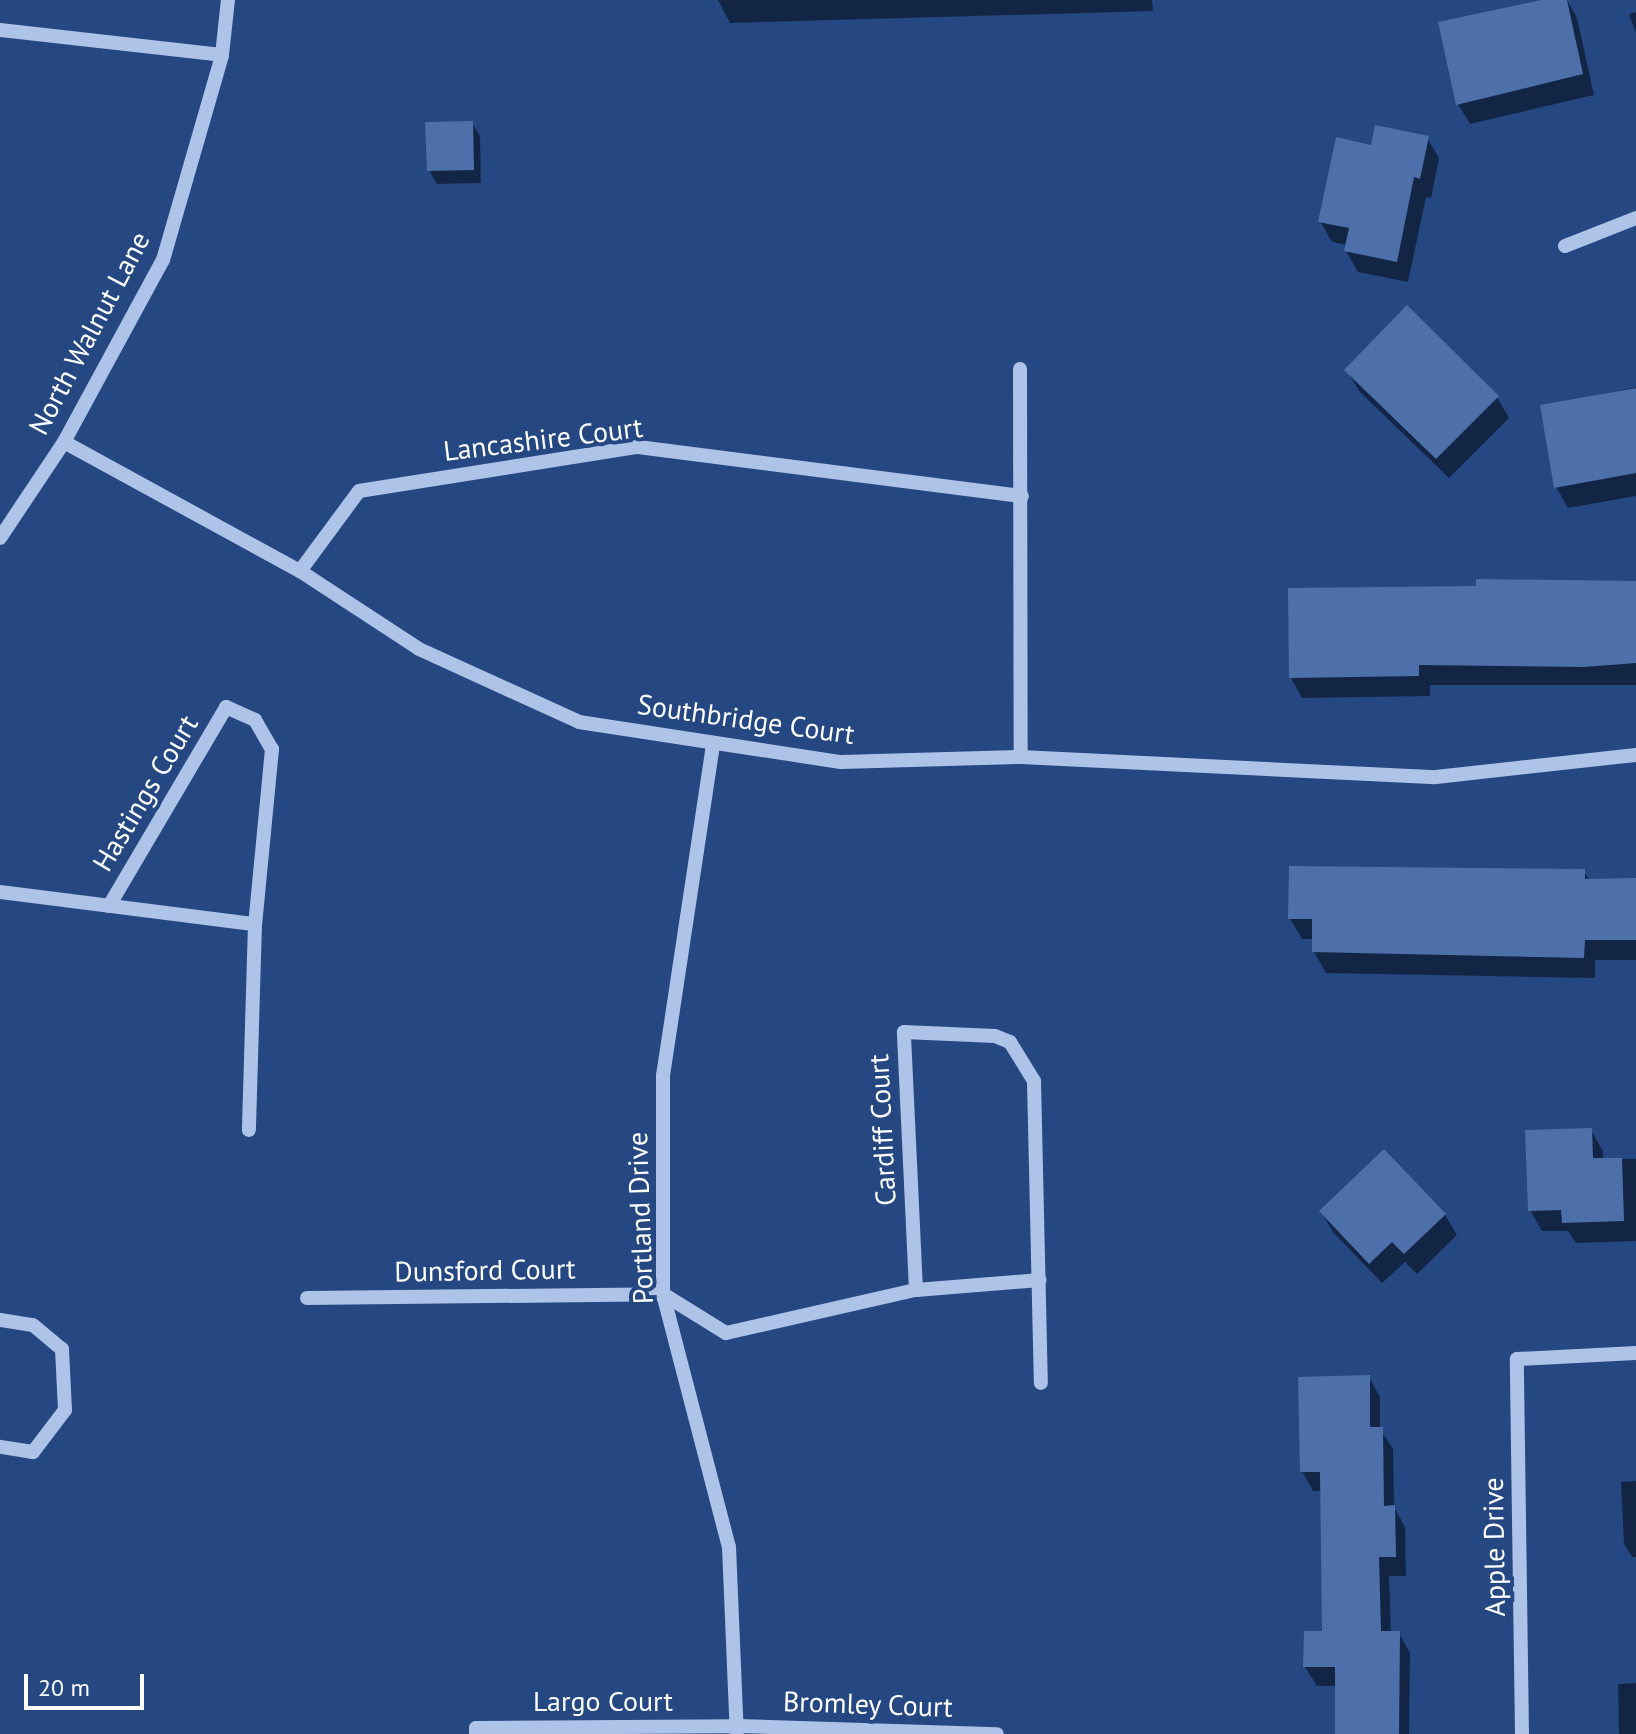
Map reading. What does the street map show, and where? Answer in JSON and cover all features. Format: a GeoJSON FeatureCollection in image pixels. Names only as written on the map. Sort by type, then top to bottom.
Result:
{"type":"FeatureCollection","features":[{"type":"Feature","properties":{"kind":"street","name":"North Walnut Lane"},"geometry":{"type":"LineString","coordinates":[[0,538],[64,442],[163,260],[222,55],[228,0]]}},
{"type":"Feature","properties":{"kind":"street"},"geometry":{"type":"LineString","coordinates":[[0,30],[222,55]]}},
{"type":"Feature","properties":{"kind":"street"},"geometry":{"type":"LineString","coordinates":[[1565,246],[1636,218]]}},
{"type":"Feature","properties":{"kind":"street"},"geometry":{"type":"LineString","coordinates":[[1020,369],[1021,757]]}},
{"type":"Feature","properties":{"kind":"street","name":"Southbridge Court"},"geometry":{"type":"LineString","coordinates":[[64,442],[300,571],[419,649],[579,722],[713,745],[841,762],[1021,757],[1436,777],[1636,755]]}},
{"type":"Feature","properties":{"kind":"street","name":"Lancashire Court"},"geometry":{"type":"LineString","coordinates":[[300,571],[359,491],[638,447],[1022,496]]}},
{"type":"Feature","properties":{"kind":"street","name":"Hastings Court"},"geometry":{"type":"LineString","coordinates":[[109,906],[226,707],[255,720],[272,749],[255,924],[249,1130]]}},
{"type":"Feature","properties":{"kind":"street","name":"Portland Drive"},"geometry":{"type":"LineString","coordinates":[[713,745],[663,1076],[663,1294],[729,1547],[737,1730]]}},
{"type":"Feature","properties":{"kind":"street","name":"Hastings Court"},"geometry":{"type":"LineString","coordinates":[[0,892],[255,924]]}},
{"type":"Feature","properties":{"kind":"street","name":"Cardiff Court"},"geometry":{"type":"LineString","coordinates":[[916,1290],[904,1032],[995,1036],[1010,1042],[1034,1081],[1041,1383]]}},
{"type":"Feature","properties":{"kind":"street"},"geometry":{"type":"LineString","coordinates":[[663,1294],[726,1333],[916,1290],[1040,1280]]}},
{"type":"Feature","properties":{"kind":"street","name":"Dunsford Court"},"geometry":{"type":"LineString","coordinates":[[307,1298],[663,1294]]}},
{"type":"Feature","properties":{"kind":"street"},"geometry":{"type":"LineString","coordinates":[[0,1320],[33,1325],[62,1349],[65,1410],[33,1452],[0,1447]]}},
{"type":"Feature","properties":{"kind":"street","name":"Apple Drive"},"geometry":{"type":"LineString","coordinates":[[1522,1734],[1517,1359],[1636,1353]]}},
{"type":"Feature","properties":{"kind":"street","name":"Largo Court"},"geometry":{"type":"LineString","coordinates":[[476,1734],[476,1728],[737,1730]]}},
{"type":"Feature","properties":{"kind":"street","name":"Bromley Court"},"geometry":{"type":"LineString","coordinates":[[737,1730],[997,1734]]}},
{"type":"Feature","properties":{"kind":"building"},"geometry":{"type":"Polygon","coordinates":[[[1541,0],[1567,0],[1583,74],[1456,105],[1438,22],[1541,0]]]}},
{"type":"Feature","properties":{"kind":"building"},"geometry":{"type":"Polygon","coordinates":[[[473,121],[474,170],[427,171],[425,122],[473,121]]]}},
{"type":"Feature","properties":{"kind":"building"},"geometry":{"type":"Polygon","coordinates":[[[1375,125],[1429,136],[1420,179],[1414,177],[1397,262],[1344,251],[1349,228],[1318,222],[1336,137],[1371,145],[1375,125]]]}},
{"type":"Feature","properties":{"kind":"building"},"geometry":{"type":"Polygon","coordinates":[[[1407,305],[1499,396],[1436,459],[1344,370],[1407,305]]]}},
{"type":"Feature","properties":{"kind":"building"},"geometry":{"type":"Polygon","coordinates":[[[1636,388],[1636,473],[1554,488],[1540,405],[1636,388]]]}},
{"type":"Feature","properties":{"kind":"building"},"geometry":{"type":"Polygon","coordinates":[[[1476,579],[1636,581],[1636,663],[1584,667],[1419,665],[1419,676],[1289,678],[1288,588],[1476,586],[1476,579]]]}},
{"type":"Feature","properties":{"kind":"building"},"geometry":{"type":"Polygon","coordinates":[[[1289,866],[1585,869],[1585,879],[1636,878],[1636,940],[1585,940],[1584,958],[1312,952],[1312,919],[1288,919],[1289,866]]]}},
{"type":"Feature","properties":{"kind":"building"},"geometry":{"type":"Polygon","coordinates":[[[1592,1128],[1593,1158],[1622,1158],[1624,1221],[1562,1223],[1561,1210],[1528,1211],[1525,1130],[1592,1128]]]}},
{"type":"Feature","properties":{"kind":"building"},"geometry":{"type":"Polygon","coordinates":[[[1384,1149],[1446,1214],[1404,1254],[1392,1242],[1369,1264],[1319,1211],[1384,1149]]]}},
{"type":"Feature","properties":{"kind":"building"},"geometry":{"type":"Polygon","coordinates":[[[1370,1375],[1370,1427],[1383,1427],[1384,1506],[1395,1505],[1396,1557],[1379,1557],[1381,1631],[1400,1631],[1399,1734],[1335,1734],[1335,1667],[1303,1667],[1304,1631],[1322,1631],[1320,1472],[1300,1472],[1298,1377],[1370,1375]]]}}]}
